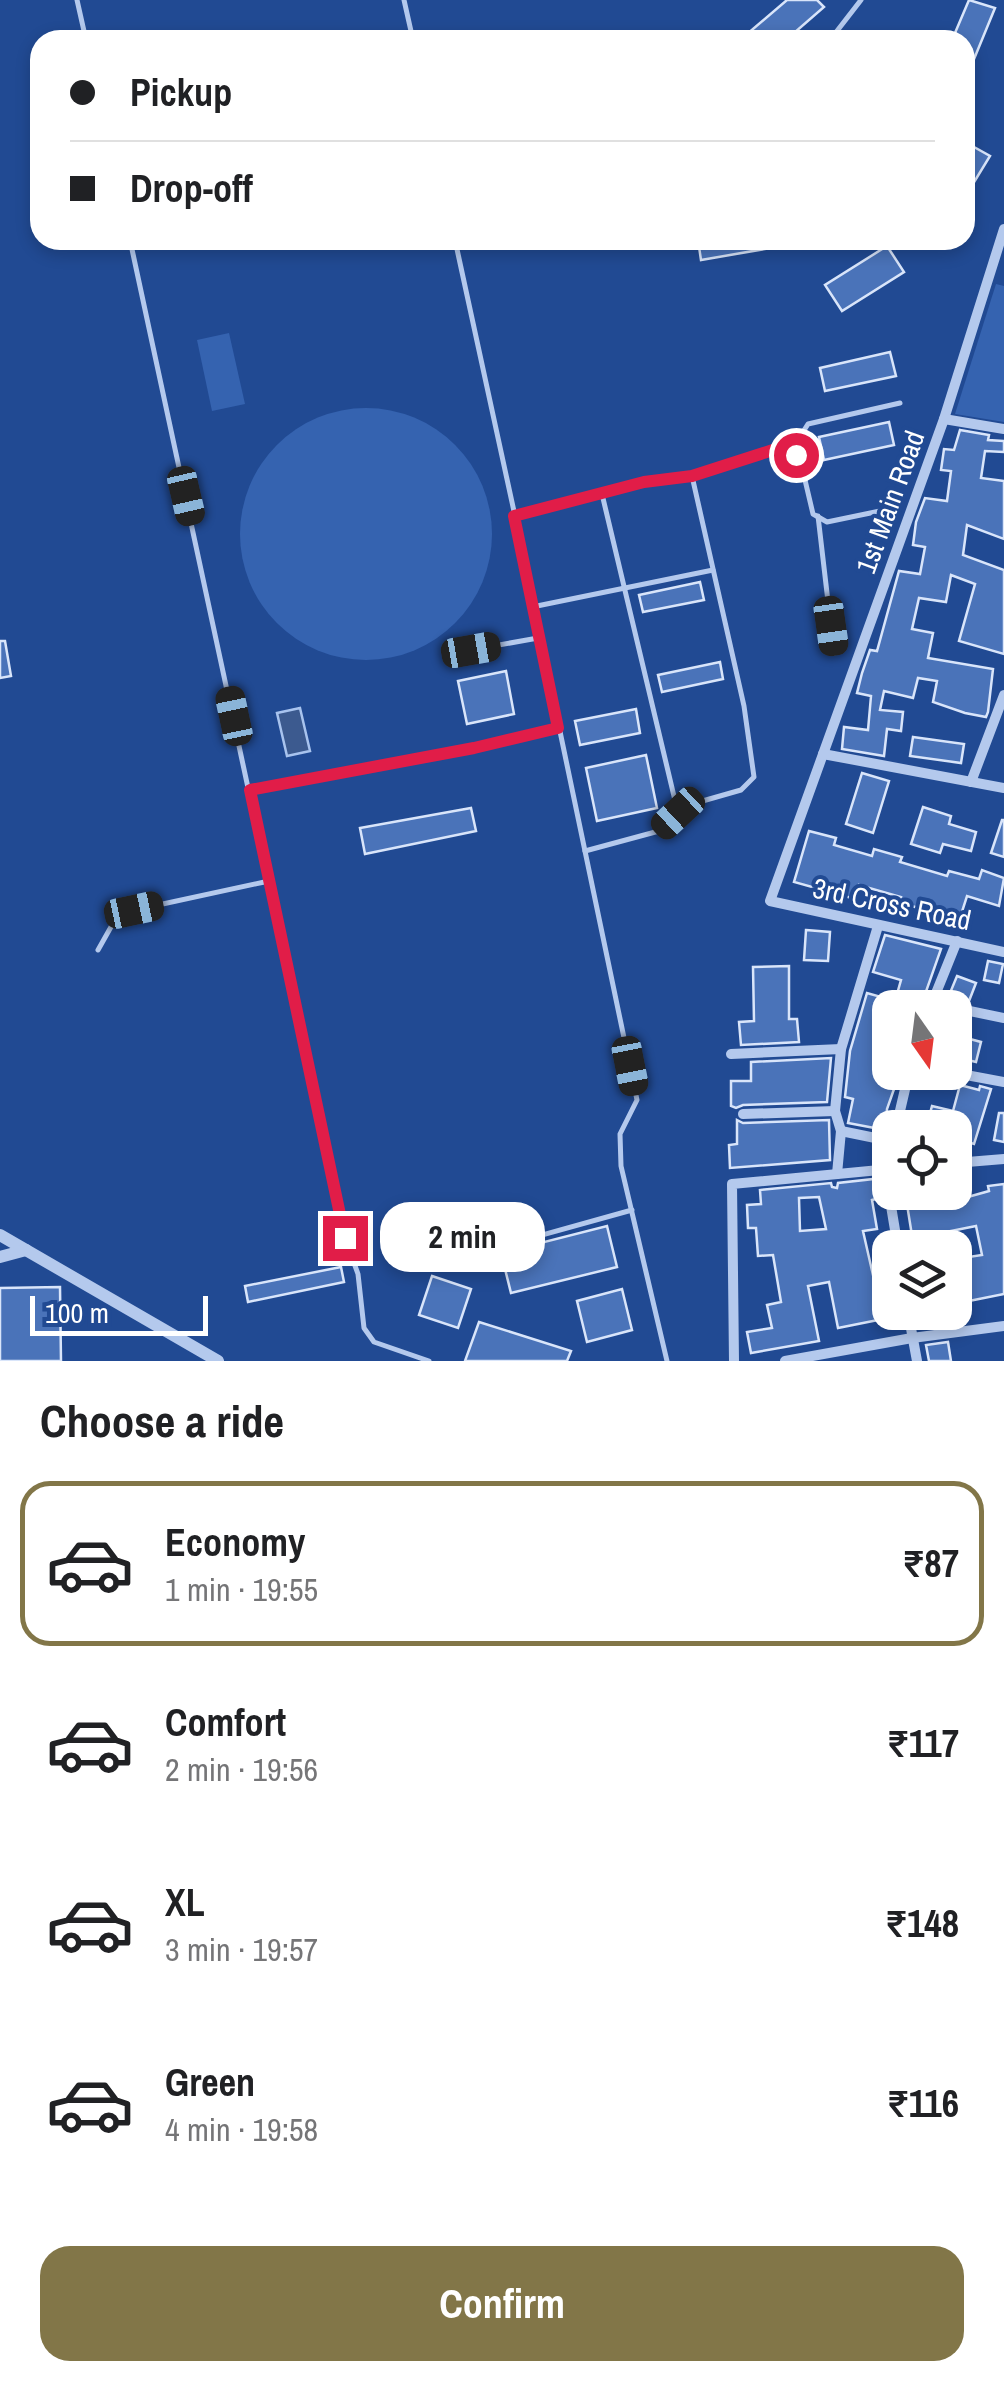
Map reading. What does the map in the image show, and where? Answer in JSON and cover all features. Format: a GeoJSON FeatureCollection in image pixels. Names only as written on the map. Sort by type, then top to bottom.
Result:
{"type":"FeatureCollection","features":[{"type":"Feature","properties":{"kind":"street","name":"1st Main Road"},"geometry":{"type":"LineString","coordinates":[[770,901],[944,419],[1004,229]]}},
{"type":"Feature","properties":{"kind":"street"},"geometry":{"type":"LineString","coordinates":[[990,274],[1004,278]]}},
{"type":"Feature","properties":{"kind":"street"},"geometry":{"type":"LineString","coordinates":[[944,419],[1004,429]]}},
{"type":"Feature","properties":{"kind":"street"},"geometry":{"type":"LineString","coordinates":[[971,782],[1004,696]]}},
{"type":"Feature","properties":{"kind":"street"},"geometry":{"type":"LineString","coordinates":[[823,754],[1004,788]]}},
{"type":"Feature","properties":{"kind":"street","name":"3rd Cross Road"},"geometry":{"type":"LineString","coordinates":[[770,901],[1004,952]]}},
{"type":"Feature","properties":{"kind":"street"},"geometry":{"type":"LineString","coordinates":[[837,1174],[841,1131],[835,1112],[841,1049],[878,926]]}},
{"type":"Feature","properties":{"kind":"street"},"geometry":{"type":"LineString","coordinates":[[937,990],[957,941]]}},
{"type":"Feature","properties":{"kind":"street"},"geometry":{"type":"LineString","coordinates":[[972,1012],[1004,1018]]}},
{"type":"Feature","properties":{"kind":"street"},"geometry":{"type":"LineString","coordinates":[[731,1054],[841,1049]]}},
{"type":"Feature","properties":{"kind":"street"},"geometry":{"type":"LineString","coordinates":[[972,1076],[1004,1082]]}},
{"type":"Feature","properties":{"kind":"street"},"geometry":{"type":"LineString","coordinates":[[743,1114],[835,1112]]}},
{"type":"Feature","properties":{"kind":"street"},"geometry":{"type":"LineString","coordinates":[[841,1131],[872,1139]]}},
{"type":"Feature","properties":{"kind":"street"},"geometry":{"type":"LineString","coordinates":[[972,1161],[1004,1158]]}},
{"type":"Feature","properties":{"kind":"street"},"geometry":{"type":"LineString","coordinates":[[734,1361],[732,1184],[872,1171]]}},
{"type":"Feature","properties":{"kind":"street"},"geometry":{"type":"LineString","coordinates":[[0,1235],[218,1361]]}},
{"type":"Feature","properties":{"kind":"street"},"geometry":{"type":"LineString","coordinates":[[0,1257],[26,1250]]}},
{"type":"Feature","properties":{"kind":"street"},"geometry":{"type":"LineString","coordinates":[[785,1361],[1004,1326]]}},
{"type":"Feature","properties":{"kind":"street"},"geometry":{"type":"LineString","coordinates":[[911,1330],[917,1361]]}},
{"type":"Feature","properties":{"kind":"lane"},"geometry":{"type":"LineString","coordinates":[[77,0],[84,30]]}},
{"type":"Feature","properties":{"kind":"lane"},"geometry":{"type":"LineString","coordinates":[[404,0],[411,30]]}},
{"type":"Feature","properties":{"kind":"lane"},"geometry":{"type":"LineString","coordinates":[[838,30],[861,0]]}},
{"type":"Feature","properties":{"kind":"lane"},"geometry":{"type":"LineString","coordinates":[[132,250],[345,1238],[358,1274],[364,1328],[374,1342],[429,1361]]}},
{"type":"Feature","properties":{"kind":"lane"},"geometry":{"type":"LineString","coordinates":[[457,250],[637,1100],[620,1134],[621,1166],[667,1361]]}},
{"type":"Feature","properties":{"kind":"lane"},"geometry":{"type":"LineString","coordinates":[[790,452],[808,424],[900,403]]}},
{"type":"Feature","properties":{"kind":"lane"},"geometry":{"type":"LineString","coordinates":[[514,516],[644,482],[692,476],[773,450],[790,452],[801,463],[813,514],[827,522],[880,511]]}},
{"type":"Feature","properties":{"kind":"lane"},"geometry":{"type":"LineString","coordinates":[[677,808],[741,790],[754,777],[744,706],[692,476]]}},
{"type":"Feature","properties":{"kind":"lane"},"geometry":{"type":"LineString","coordinates":[[585,852],[659,831],[678,813],[602,494]]}},
{"type":"Feature","properties":{"kind":"lane"},"geometry":{"type":"LineString","coordinates":[[818,516],[834,653]]}},
{"type":"Feature","properties":{"kind":"lane"},"geometry":{"type":"LineString","coordinates":[[532,606],[714,570]]}},
{"type":"Feature","properties":{"kind":"lane"},"geometry":{"type":"LineString","coordinates":[[471,650],[538,638]]}},
{"type":"Feature","properties":{"kind":"lane"},"geometry":{"type":"LineString","coordinates":[[250,790],[474,748],[558,728]]}},
{"type":"Feature","properties":{"kind":"lane"},"geometry":{"type":"LineString","coordinates":[[98,950],[116,918],[134,910],[269,881]]}},
{"type":"Feature","properties":{"kind":"lane"},"geometry":{"type":"LineString","coordinates":[[499,1247],[632,1210]]}},
{"type":"Feature","properties":{"kind":"shaded area"},"geometry":{"type":"Polygon","coordinates":[[[996,284],[1004,286],[1004,422],[955,414],[996,284]]]}},
{"type":"Feature","properties":{"kind":"shaded area"},"geometry":{"type":"Polygon","coordinates":[[[229,333],[245,404],[212,411],[197,340],[229,333]]]}},
{"type":"Feature","properties":{"kind":"shaded area"},"geometry":{"type":"Polygon","coordinates":[[[366,408],[414,418],[455,445],[482,486],[492,534],[482,582],[455,623],[414,650],[366,660],[318,650],[277,623],[250,582],[240,534],[250,486],[277,445],[318,418],[366,408]]]}},
{"type":"Feature","properties":{"kind":"shaded area"},"geometry":{"type":"Polygon","coordinates":[[[300,708],[310,751],[287,756],[277,713],[300,708]]]}},
{"type":"Feature","properties":{"kind":"building"},"geometry":{"type":"Polygon","coordinates":[[[787,0],[817,0],[824,7],[798,30],[752,30],[787,0]]]}},
{"type":"Feature","properties":{"kind":"building"},"geometry":{"type":"Polygon","coordinates":[[[969,0],[995,8],[975,57],[975,30],[956,30],[969,0]]]}},
{"type":"Feature","properties":{"kind":"building"},"geometry":{"type":"Polygon","coordinates":[[[975,148],[990,156],[975,181],[975,148]]]}},
{"type":"Feature","properties":{"kind":"building"},"geometry":{"type":"Polygon","coordinates":[[[700,250],[759,250],[701,260],[700,250]]]}},
{"type":"Feature","properties":{"kind":"building"},"geometry":{"type":"Polygon","coordinates":[[[881,250],[890,250],[904,272],[842,311],[825,285],[881,250]]]}},
{"type":"Feature","properties":{"kind":"building"},"geometry":{"type":"Polygon","coordinates":[[[890,352],[896,376],[825,391],[820,368],[890,352]]]}},
{"type":"Feature","properties":{"kind":"building"},"geometry":{"type":"Polygon","coordinates":[[[889,422],[894,445],[824,460],[819,437],[889,422]]]}},
{"type":"Feature","properties":{"kind":"building"},"geometry":{"type":"Polygon","coordinates":[[[960,430],[1004,441],[1004,452],[985,451],[981,478],[1004,481],[1004,539],[967,525],[963,555],[1004,570],[1004,654],[959,641],[975,584],[951,575],[946,602],[919,598],[912,629],[933,633],[928,658],[993,669],[988,712],[986,717],[933,702],[937,681],[918,678],[913,698],[884,691],[880,710],[903,712],[901,731],[887,729],[884,756],[842,749],[844,727],[868,730],[871,696],[857,693],[862,673],[870,650],[877,651],[899,571],[920,574],[925,547],[913,545],[916,522],[925,498],[947,501],[951,471],[941,470],[944,449],[954,450],[960,430]]]}},
{"type":"Feature","properties":{"kind":"building"},"geometry":{"type":"Polygon","coordinates":[[[700,582],[704,600],[643,612],[639,595],[700,582]]]}},
{"type":"Feature","properties":{"kind":"building"},"geometry":{"type":"Polygon","coordinates":[[[0,641],[5,641],[11,676],[0,678],[0,641]]]}},
{"type":"Feature","properties":{"kind":"building"},"geometry":{"type":"Polygon","coordinates":[[[720,662],[723,679],[662,692],[658,675],[720,662]]]}},
{"type":"Feature","properties":{"kind":"building"},"geometry":{"type":"Polygon","coordinates":[[[506,671],[514,714],[467,724],[458,681],[506,671]]]}},
{"type":"Feature","properties":{"kind":"building"},"geometry":{"type":"Polygon","coordinates":[[[636,709],[640,733],[580,745],[575,721],[636,709]]]}},
{"type":"Feature","properties":{"kind":"building"},"geometry":{"type":"Polygon","coordinates":[[[913,737],[964,744],[961,763],[910,756],[913,737]]]}},
{"type":"Feature","properties":{"kind":"building"},"geometry":{"type":"Polygon","coordinates":[[[646,755],[657,808],[597,821],[586,768],[646,755]]]}},
{"type":"Feature","properties":{"kind":"building"},"geometry":{"type":"Polygon","coordinates":[[[862,773],[889,781],[873,833],[846,824],[862,773]]]}},
{"type":"Feature","properties":{"kind":"building"},"geometry":{"type":"Polygon","coordinates":[[[923,807],[951,816],[949,824],[976,832],[971,851],[943,844],[940,853],[911,844],[923,807]]]}},
{"type":"Feature","properties":{"kind":"building"},"geometry":{"type":"Polygon","coordinates":[[[471,808],[476,831],[365,854],[360,828],[471,808]]]}},
{"type":"Feature","properties":{"kind":"building"},"geometry":{"type":"Polygon","coordinates":[[[1004,820],[1004,857],[991,853],[1004,820]]]}},
{"type":"Feature","properties":{"kind":"building"},"geometry":{"type":"Polygon","coordinates":[[[809,831],[836,838],[834,845],[872,856],[874,849],[902,857],[900,862],[947,876],[949,871],[979,879],[982,870],[1004,878],[999,906],[967,896],[960,918],[899,903],[901,897],[859,885],[855,899],[794,882],[809,831]]]}},
{"type":"Feature","properties":{"kind":"building"},"geometry":{"type":"Polygon","coordinates":[[[806,930],[830,932],[828,961],[804,960],[806,930]]]}},
{"type":"Feature","properties":{"kind":"building"},"geometry":{"type":"Polygon","coordinates":[[[885,935],[941,949],[927,990],[898,990],[901,980],[873,972],[885,935]]]}},
{"type":"Feature","properties":{"kind":"building"},"geometry":{"type":"Polygon","coordinates":[[[988,961],[1003,964],[999,983],[984,980],[988,961]]]}},
{"type":"Feature","properties":{"kind":"building"},"geometry":{"type":"Polygon","coordinates":[[[789,966],[789,1019],[797,1019],[799,1042],[741,1045],[739,1022],[754,1021],[753,967],[789,966]]]}},
{"type":"Feature","properties":{"kind":"building"},"geometry":{"type":"Polygon","coordinates":[[[957,976],[976,983],[972,993],[972,990],[951,990],[957,976]]]}},
{"type":"Feature","properties":{"kind":"building"},"geometry":{"type":"Polygon","coordinates":[[[867,993],[872,994],[872,1090],[894,1090],[887,1110],[872,1110],[872,1128],[848,1123],[853,1099],[845,1097],[850,1051],[867,993]]]}},
{"type":"Feature","properties":{"kind":"building"},"geometry":{"type":"Polygon","coordinates":[[[972,1040],[981,1042],[976,1062],[972,1061],[972,1040]]]}},
{"type":"Feature","properties":{"kind":"building"},"geometry":{"type":"Polygon","coordinates":[[[831,1058],[827,1102],[731,1106],[731,1081],[751,1081],[751,1062],[831,1058]]]}},
{"type":"Feature","properties":{"kind":"building"},"geometry":{"type":"Polygon","coordinates":[[[980,1086],[991,1089],[974,1144],[972,1110],[953,1110],[959,1090],[979,1090],[980,1086]]]}},
{"type":"Feature","properties":{"kind":"building"},"geometry":{"type":"Polygon","coordinates":[[[999,1113],[1004,1113],[1004,1142],[994,1140],[999,1113]]]}},
{"type":"Feature","properties":{"kind":"building"},"geometry":{"type":"Polygon","coordinates":[[[737,1120],[829,1120],[830,1160],[730,1168],[729,1145],[737,1144],[737,1120]]]}},
{"type":"Feature","properties":{"kind":"building"},"geometry":{"type":"Polygon","coordinates":[[[872,1179],[872,1210],[877,1229],[863,1231],[872,1271],[872,1321],[838,1328],[829,1282],[808,1286],[819,1341],[751,1353],[747,1332],[772,1328],[767,1305],[781,1302],[773,1255],[758,1256],[756,1228],[748,1228],[747,1205],[761,1204],[760,1190],[831,1183],[837,1188],[838,1183],[872,1179]],[[819,1197],[799,1198],[800,1231],[826,1229],[819,1197]]]}},
{"type":"Feature","properties":{"kind":"building"},"geometry":{"type":"Polygon","coordinates":[[[1004,1184],[1004,1294],[972,1300],[972,1256],[982,1255],[976,1226],[911,1230],[908,1210],[972,1210],[972,1196],[989,1191],[988,1186],[1004,1184]]]}},
{"type":"Feature","properties":{"kind":"building"},"geometry":{"type":"Polygon","coordinates":[[[607,1226],[617,1267],[511,1293],[501,1253],[607,1226]]]}},
{"type":"Feature","properties":{"kind":"building"},"geometry":{"type":"Polygon","coordinates":[[[341,1267],[344,1282],[248,1302],[245,1286],[341,1267]]]}},
{"type":"Feature","properties":{"kind":"building"},"geometry":{"type":"Polygon","coordinates":[[[432,1276],[471,1289],[458,1328],[419,1315],[432,1276]]]}},
{"type":"Feature","properties":{"kind":"building"},"geometry":{"type":"Polygon","coordinates":[[[60,1287],[61,1361],[0,1361],[0,1288],[60,1287]]]}},
{"type":"Feature","properties":{"kind":"building"},"geometry":{"type":"Polygon","coordinates":[[[622,1289],[632,1330],[587,1342],[577,1301],[622,1289]]]}},
{"type":"Feature","properties":{"kind":"building"},"geometry":{"type":"Polygon","coordinates":[[[479,1322],[571,1351],[567,1361],[465,1361],[479,1322]]]}},
{"type":"Feature","properties":{"kind":"building"},"geometry":{"type":"Polygon","coordinates":[[[948,1342],[951,1361],[929,1361],[926,1345],[948,1342]]]}},
{"type":"Feature","properties":{"kind":"route"},"geometry":{"type":"LineString","coordinates":[[345,1238],[250,790],[474,748],[558,728],[514,516],[644,482],[692,476],[773,450],[786,448],[796,455]]}}]}
